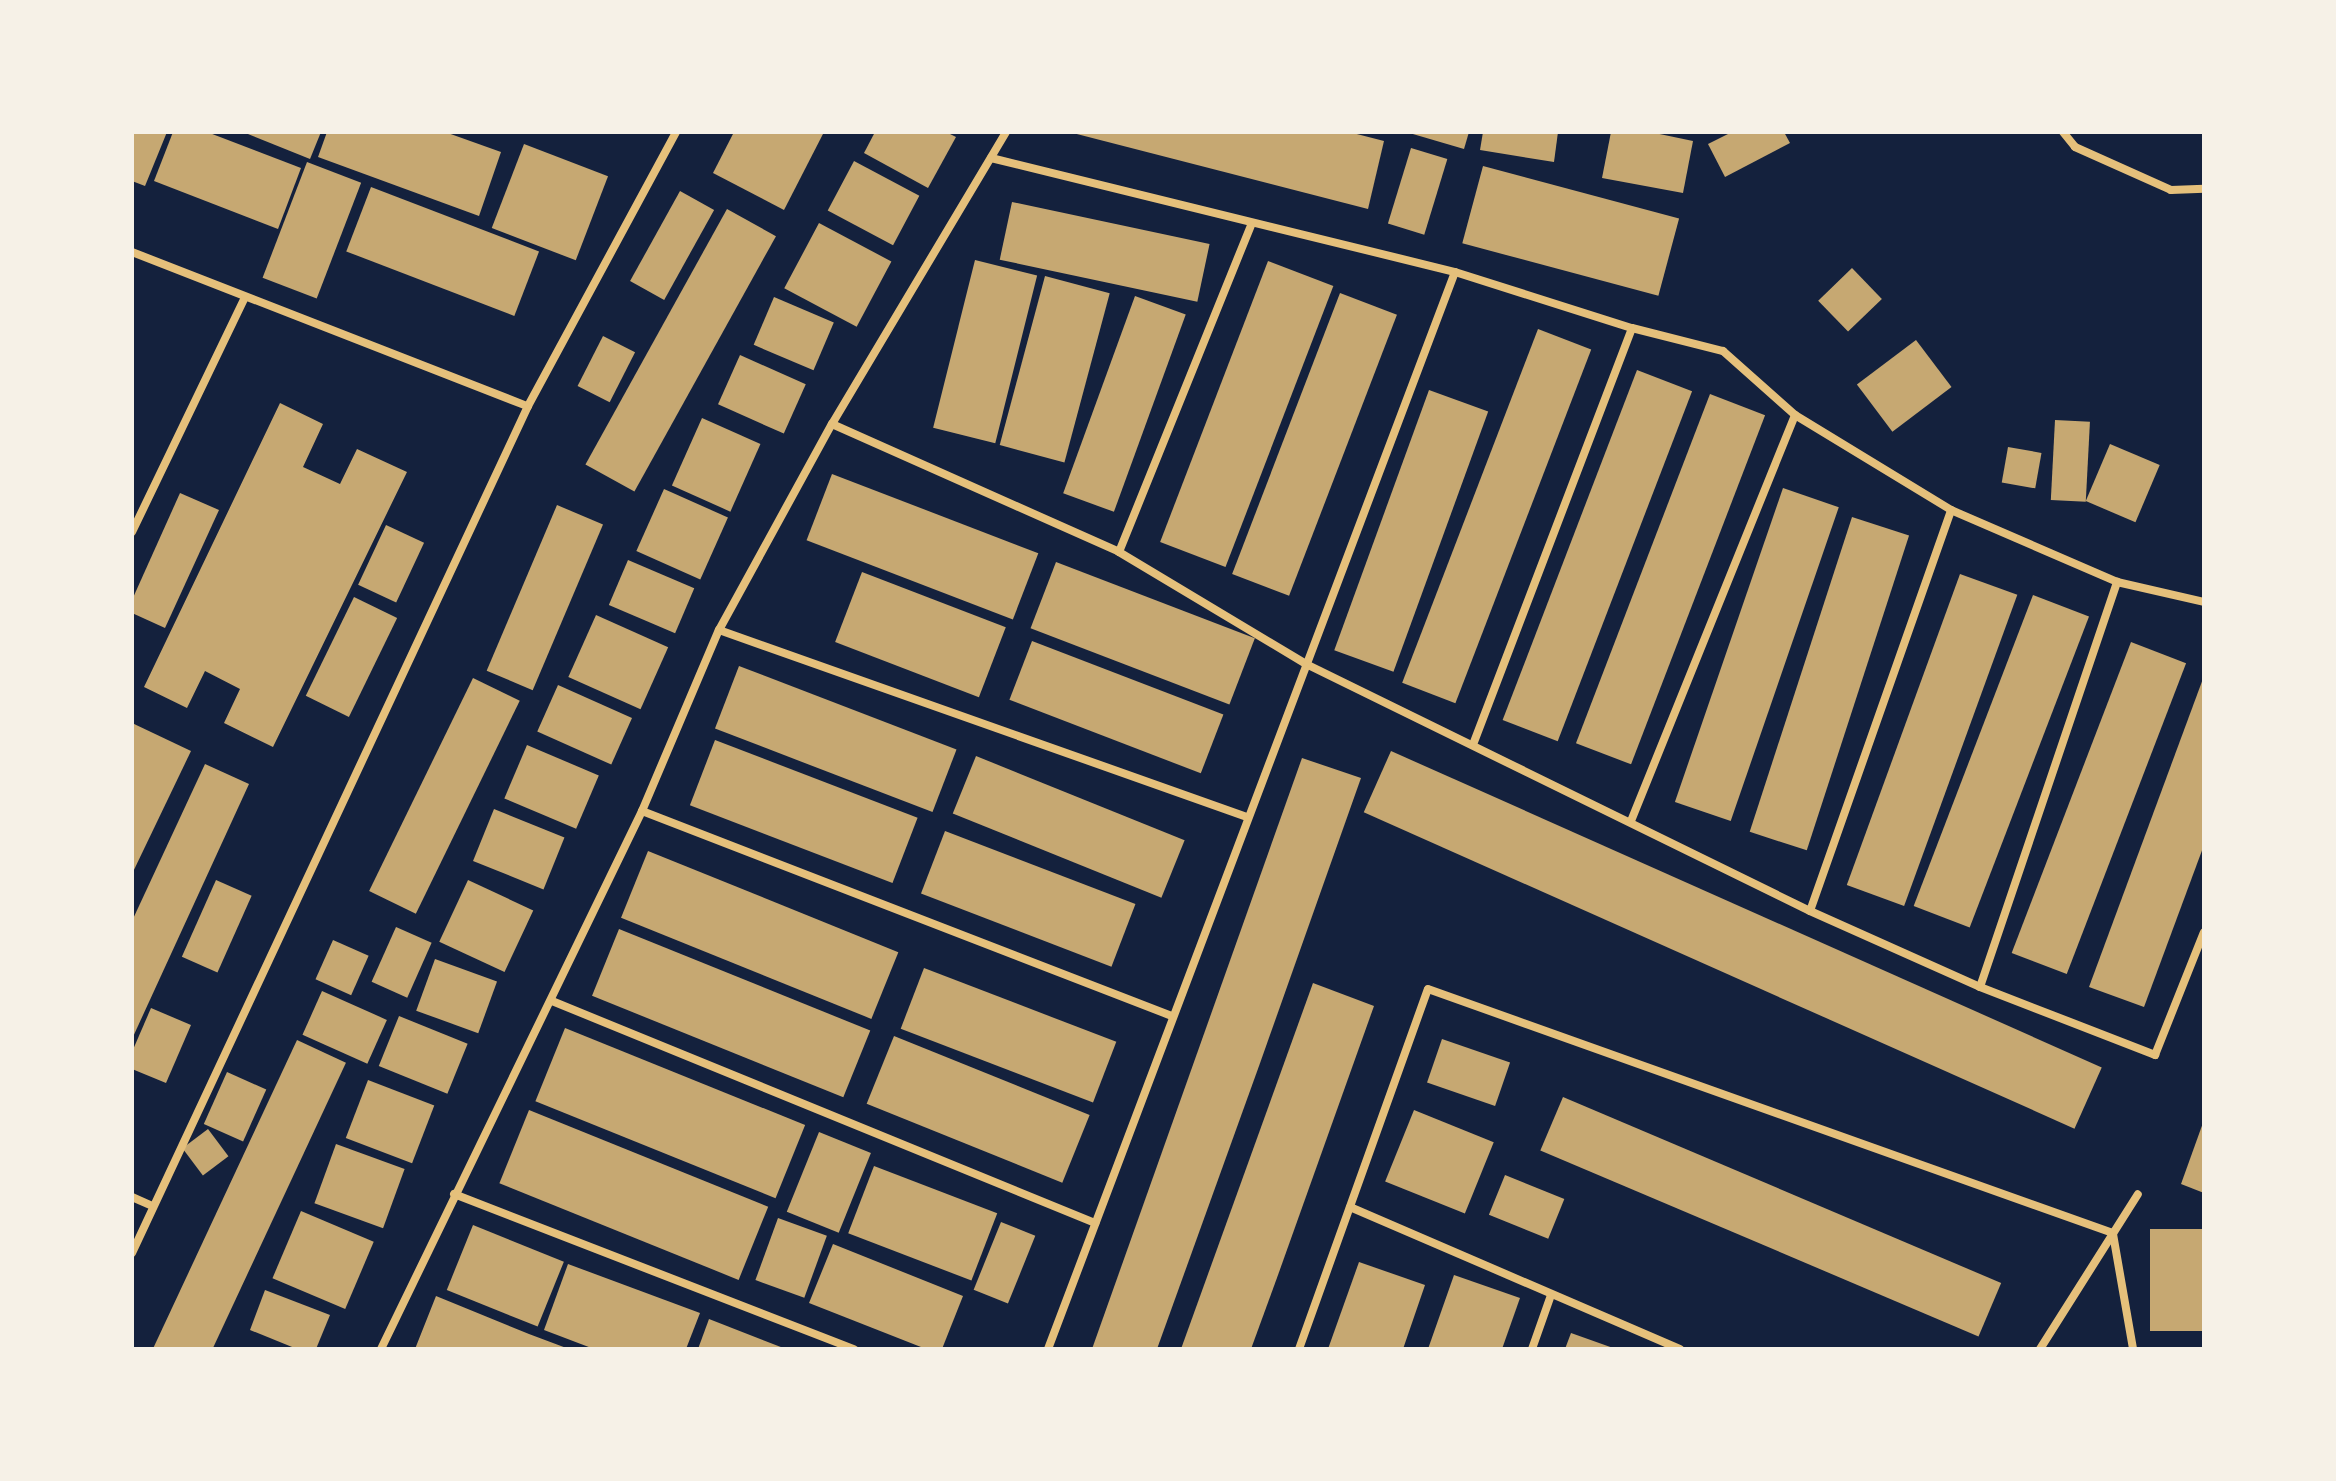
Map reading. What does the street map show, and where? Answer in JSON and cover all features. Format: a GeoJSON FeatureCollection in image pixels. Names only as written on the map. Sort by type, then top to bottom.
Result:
{"type":"FeatureCollection","features":[{"type":"Feature","properties":{"kind":"street"},"geometry":{"type":"LineString","coordinates":[[132,1253],[528,406],[675,134],[663,132]]}},
{"type":"Feature","properties":{"kind":"street"},"geometry":{"type":"LineString","coordinates":[[381,1349],[642,811],[719,630],[832,424],[1006,132]]}},
{"type":"Feature","properties":{"kind":"street"},"geometry":{"type":"LineString","coordinates":[[2063,132],[2075,147],[2171,190],[2204,189]]}},
{"type":"Feature","properties":{"kind":"street"},"geometry":{"type":"LineString","coordinates":[[991,158],[1251,226],[1455,272],[1632,328],[1723,351],[1795,415],[1951,510],[2117,582],[2204,602]]}},
{"type":"Feature","properties":{"kind":"street"},"geometry":{"type":"LineString","coordinates":[[1119,552],[1251,226]]}},
{"type":"Feature","properties":{"kind":"street"},"geometry":{"type":"LineString","coordinates":[[132,252],[244,299],[528,406]]}},
{"type":"Feature","properties":{"kind":"street"},"geometry":{"type":"LineString","coordinates":[[1048,1349],[1455,272]]}},
{"type":"Feature","properties":{"kind":"street"},"geometry":{"type":"LineString","coordinates":[[132,532],[244,299]]}},
{"type":"Feature","properties":{"kind":"street"},"geometry":{"type":"LineString","coordinates":[[1474,742],[1632,328]]}},
{"type":"Feature","properties":{"kind":"street"},"geometry":{"type":"LineString","coordinates":[[1631,821],[1795,415]]}},
{"type":"Feature","properties":{"kind":"street"},"geometry":{"type":"LineString","coordinates":[[832,424],[1119,552],[1306,664],[1474,742],[1810,911],[1980,987],[2155,1055],[2204,932]]}},
{"type":"Feature","properties":{"kind":"street"},"geometry":{"type":"LineString","coordinates":[[1810,911],[1951,510]]}},
{"type":"Feature","properties":{"kind":"street"},"geometry":{"type":"LineString","coordinates":[[1980,987],[2117,582]]}},
{"type":"Feature","properties":{"kind":"street"},"geometry":{"type":"LineString","coordinates":[[719,630],[1247,817]]}},
{"type":"Feature","properties":{"kind":"street"},"geometry":{"type":"LineString","coordinates":[[642,811],[1172,1016]]}},
{"type":"Feature","properties":{"kind":"street"},"geometry":{"type":"LineString","coordinates":[[1299,1349],[1428,989],[2113,1233]]}},
{"type":"Feature","properties":{"kind":"street"},"geometry":{"type":"LineString","coordinates":[[552,1001],[1095,1223]]}},
{"type":"Feature","properties":{"kind":"street"},"geometry":{"type":"LineString","coordinates":[[454,1194],[854,1349]]}},
{"type":"Feature","properties":{"kind":"street"},"geometry":{"type":"LineString","coordinates":[[2040,1349],[2138,1194]]}},
{"type":"Feature","properties":{"kind":"street"},"geometry":{"type":"LineString","coordinates":[[132,1197],[152,1206]]}},
{"type":"Feature","properties":{"kind":"street"},"geometry":{"type":"LineString","coordinates":[[1350,1207],[1680,1349]]}},
{"type":"Feature","properties":{"kind":"street"},"geometry":{"type":"LineString","coordinates":[[2113,1233],[2133,1349]]}},
{"type":"Feature","properties":{"kind":"street"},"geometry":{"type":"LineString","coordinates":[[1532,1349],[1551,1295]]}},
{"type":"Feature","properties":{"kind":"building"},"geometry":{"type":"Polygon","coordinates":[[[132,132],[167,132],[145,186],[132,181],[132,132]]]}},
{"type":"Feature","properties":{"kind":"building"},"geometry":{"type":"Polygon","coordinates":[[[173,132],[207,132],[301,168],[278,229],[154,181],[173,132]]]}},
{"type":"Feature","properties":{"kind":"building"},"geometry":{"type":"Polygon","coordinates":[[[243,132],[321,132],[310,159],[243,132]]]}},
{"type":"Feature","properties":{"kind":"building"},"geometry":{"type":"Polygon","coordinates":[[[327,132],[445,132],[501,152],[479,216],[318,157],[327,132]]]}},
{"type":"Feature","properties":{"kind":"building"},"geometry":{"type":"Polygon","coordinates":[[[734,132],[824,132],[784,210],[713,173],[734,132]]]}},
{"type":"Feature","properties":{"kind":"building"},"geometry":{"type":"Polygon","coordinates":[[[875,132],[946,132],[956,137],[928,188],[864,153],[875,132]]]}},
{"type":"Feature","properties":{"kind":"building"},"geometry":{"type":"Polygon","coordinates":[[[1069,132],[1349,132],[1384,141],[1368,209],[1069,132]]]}},
{"type":"Feature","properties":{"kind":"building"},"geometry":{"type":"Polygon","coordinates":[[[1406,132],[1469,132],[1464,149],[1406,132]]]}},
{"type":"Feature","properties":{"kind":"building"},"geometry":{"type":"Polygon","coordinates":[[[1483,132],[1558,132],[1554,162],[1480,150],[1483,132]]]}},
{"type":"Feature","properties":{"kind":"building"},"geometry":{"type":"Polygon","coordinates":[[[1611,132],[1650,132],[1693,141],[1683,193],[1602,178],[1611,132]]]}},
{"type":"Feature","properties":{"kind":"building"},"geometry":{"type":"Polygon","coordinates":[[[1732,132],[1784,132],[1790,143],[1725,177],[1708,144],[1732,132]]]}},
{"type":"Feature","properties":{"kind":"building"},"geometry":{"type":"Polygon","coordinates":[[[524,144],[608,176],[576,260],[492,228],[524,144]]]}},
{"type":"Feature","properties":{"kind":"building"},"geometry":{"type":"Polygon","coordinates":[[[1411,148],[1447,159],[1424,235],[1388,224],[1411,148]]]}},
{"type":"Feature","properties":{"kind":"building"},"geometry":{"type":"Polygon","coordinates":[[[854,161],[919,196],[893,245],[828,210],[854,161]]]}},
{"type":"Feature","properties":{"kind":"building"},"geometry":{"type":"Polygon","coordinates":[[[307,162],[361,183],[317,299],[263,278],[307,162]]]}},
{"type":"Feature","properties":{"kind":"building"},"geometry":{"type":"Polygon","coordinates":[[[1483,166],[1679,219],[1658,296],[1462,243],[1483,166]]]}},
{"type":"Feature","properties":{"kind":"building"},"geometry":{"type":"Polygon","coordinates":[[[371,187],[539,252],[514,316],[346,251],[371,187]]]}},
{"type":"Feature","properties":{"kind":"building"},"geometry":{"type":"Polygon","coordinates":[[[680,191],[714,210],[664,300],[630,281],[680,191]]]}},
{"type":"Feature","properties":{"kind":"building"},"geometry":{"type":"Polygon","coordinates":[[[1012,202],[1210,244],[1197,302],[1000,260],[1012,202]]]}},
{"type":"Feature","properties":{"kind":"building"},"geometry":{"type":"Polygon","coordinates":[[[727,209],[776,236],[634,492],[585,464],[727,209]]]}},
{"type":"Feature","properties":{"kind":"building"},"geometry":{"type":"Polygon","coordinates":[[[819,223],[891,261],[857,327],[784,288],[819,223]]]}},
{"type":"Feature","properties":{"kind":"building"},"geometry":{"type":"Polygon","coordinates":[[[975,260],[1037,275],[995,443],[933,428],[975,260]]]}},
{"type":"Feature","properties":{"kind":"building"},"geometry":{"type":"Polygon","coordinates":[[[1268,261],[1333,286],[1225,567],[1160,542],[1268,261]]]}},
{"type":"Feature","properties":{"kind":"building"},"geometry":{"type":"Polygon","coordinates":[[[1852,268],[1882,299],[1848,332],[1818,301],[1852,268]]]}},
{"type":"Feature","properties":{"kind":"building"},"geometry":{"type":"Polygon","coordinates":[[[1045,276],[1110,293],[1064,462],[1000,445],[1045,276]]]}},
{"type":"Feature","properties":{"kind":"building"},"geometry":{"type":"Polygon","coordinates":[[[1340,293],[1397,315],[1289,596],[1232,574],[1340,293]]]}},
{"type":"Feature","properties":{"kind":"building"},"geometry":{"type":"Polygon","coordinates":[[[1135,296],[1186,314],[1114,512],[1063,493],[1135,296]]]}},
{"type":"Feature","properties":{"kind":"building"},"geometry":{"type":"Polygon","coordinates":[[[774,297],[834,322],[814,370],[754,345],[774,297]]]}},
{"type":"Feature","properties":{"kind":"building"},"geometry":{"type":"Polygon","coordinates":[[[1538,329],[1591,349],[1455,703],[1402,683],[1538,329]]]}},
{"type":"Feature","properties":{"kind":"building"},"geometry":{"type":"Polygon","coordinates":[[[603,336],[635,352],[610,402],[578,386],[603,336]]]}},
{"type":"Feature","properties":{"kind":"building"},"geometry":{"type":"Polygon","coordinates":[[[1916,340],[1952,387],[1892,432],[1857,385],[1916,340]]]}},
{"type":"Feature","properties":{"kind":"building"},"geometry":{"type":"Polygon","coordinates":[[[740,355],[806,384],[784,434],[718,404],[740,355]]]}},
{"type":"Feature","properties":{"kind":"building"},"geometry":{"type":"Polygon","coordinates":[[[1637,370],[1692,391],[1558,741],[1503,720],[1637,370]]]}},
{"type":"Feature","properties":{"kind":"building"},"geometry":{"type":"Polygon","coordinates":[[[1429,390],[1488,412],[1393,672],[1334,650],[1429,390]]]}},
{"type":"Feature","properties":{"kind":"building"},"geometry":{"type":"Polygon","coordinates":[[[1710,394],[1765,415],[1631,764],[1576,743],[1710,394]]]}},
{"type":"Feature","properties":{"kind":"building"},"geometry":{"type":"Polygon","coordinates":[[[280,403],[323,424],[303,467],[340,484],[357,449],[407,472],[273,747],[224,723],[240,689],[205,671],[187,708],[144,687],[280,403]]]}},
{"type":"Feature","properties":{"kind":"building"},"geometry":{"type":"Polygon","coordinates":[[[702,418],[760,444],[730,512],[672,486],[702,418]]]}},
{"type":"Feature","properties":{"kind":"building"},"geometry":{"type":"Polygon","coordinates":[[[2055,420],[2090,422],[2086,502],[2051,500],[2055,420]]]}},
{"type":"Feature","properties":{"kind":"building"},"geometry":{"type":"Polygon","coordinates":[[[2110,444],[2160,465],[2135,522],[2086,501],[2110,444]]]}},
{"type":"Feature","properties":{"kind":"building"},"geometry":{"type":"Polygon","coordinates":[[[2008,447],[2041,453],[2035,488],[2002,482],[2008,447]]]}},
{"type":"Feature","properties":{"kind":"building"},"geometry":{"type":"Polygon","coordinates":[[[832,474],[1038,553],[1013,619],[807,540],[832,474]]]}},
{"type":"Feature","properties":{"kind":"building"},"geometry":{"type":"Polygon","coordinates":[[[1783,488],[1839,507],[1731,821],[1675,802],[1783,488]]]}},
{"type":"Feature","properties":{"kind":"building"},"geometry":{"type":"Polygon","coordinates":[[[664,489],[728,517],[700,580],[636,551],[664,489]]]}},
{"type":"Feature","properties":{"kind":"building"},"geometry":{"type":"Polygon","coordinates":[[[180,493],[219,510],[165,628],[132,613],[132,600],[180,493]]]}},
{"type":"Feature","properties":{"kind":"building"},"geometry":{"type":"Polygon","coordinates":[[[557,505],[603,525],[533,690],[487,671],[557,505]]]}},
{"type":"Feature","properties":{"kind":"building"},"geometry":{"type":"Polygon","coordinates":[[[1852,517],[1909,536],[1807,850],[1750,832],[1852,517]]]}},
{"type":"Feature","properties":{"kind":"building"},"geometry":{"type":"Polygon","coordinates":[[[386,525],[424,543],[396,603],[358,585],[386,525]]]}},
{"type":"Feature","properties":{"kind":"building"},"geometry":{"type":"Polygon","coordinates":[[[628,560],[694,588],[675,633],[609,605],[628,560]]]}},
{"type":"Feature","properties":{"kind":"building"},"geometry":{"type":"Polygon","coordinates":[[[1056,562],[1255,638],[1229,705],[1031,628],[1056,562]]]}},
{"type":"Feature","properties":{"kind":"building"},"geometry":{"type":"Polygon","coordinates":[[[862,572],[1006,627],[979,697],[835,642],[862,572]]]}},
{"type":"Feature","properties":{"kind":"building"},"geometry":{"type":"Polygon","coordinates":[[[1960,574],[2017,595],[1904,906],[1847,885],[1960,574]]]}},
{"type":"Feature","properties":{"kind":"building"},"geometry":{"type":"Polygon","coordinates":[[[2033,595],[2089,617],[1970,927],[1914,906],[2033,595]]]}},
{"type":"Feature","properties":{"kind":"building"},"geometry":{"type":"Polygon","coordinates":[[[354,597],[397,618],[349,717],[306,696],[354,597]]]}},
{"type":"Feature","properties":{"kind":"building"},"geometry":{"type":"Polygon","coordinates":[[[596,615],[668,647],[641,709],[568,677],[596,615]]]}},
{"type":"Feature","properties":{"kind":"building"},"geometry":{"type":"Polygon","coordinates":[[[1032,641],[1223,714],[1201,773],[1009,700],[1032,641]]]}},
{"type":"Feature","properties":{"kind":"building"},"geometry":{"type":"Polygon","coordinates":[[[2131,642],[2186,663],[2067,974],[2012,953],[2131,642]]]}},
{"type":"Feature","properties":{"kind":"building"},"geometry":{"type":"Polygon","coordinates":[[[739,666],[957,749],[933,812],[715,729],[739,666]]]}},
{"type":"Feature","properties":{"kind":"building"},"geometry":{"type":"Polygon","coordinates":[[[2204,676],[2204,845],[2144,1007],[2089,987],[2204,676]]]}},
{"type":"Feature","properties":{"kind":"building"},"geometry":{"type":"Polygon","coordinates":[[[473,678],[520,701],[416,914],[369,891],[473,678]]]}},
{"type":"Feature","properties":{"kind":"building"},"geometry":{"type":"Polygon","coordinates":[[[558,685],[632,718],[611,765],[537,732],[558,685]]]}},
{"type":"Feature","properties":{"kind":"building"},"geometry":{"type":"Polygon","coordinates":[[[132,723],[191,751],[132,874],[132,723]]]}},
{"type":"Feature","properties":{"kind":"building"},"geometry":{"type":"Polygon","coordinates":[[[715,740],[918,818],[893,883],[690,805],[715,740]]]}},
{"type":"Feature","properties":{"kind":"building"},"geometry":{"type":"Polygon","coordinates":[[[527,745],[599,775],[576,829],[504,798],[527,745]]]}},
{"type":"Feature","properties":{"kind":"building"},"geometry":{"type":"Polygon","coordinates":[[[1391,751],[2102,1067],[2074,1129],[1364,812],[1391,751]]]}},
{"type":"Feature","properties":{"kind":"building"},"geometry":{"type":"Polygon","coordinates":[[[976,756],[1185,840],[1161,898],[953,813],[976,756]]]}},
{"type":"Feature","properties":{"kind":"building"},"geometry":{"type":"Polygon","coordinates":[[[1302,758],[1361,778],[1259,1066],[1157,1349],[1092,1349],[1302,758]]]}},
{"type":"Feature","properties":{"kind":"building"},"geometry":{"type":"Polygon","coordinates":[[[205,764],[249,784],[132,1039],[132,921],[205,764]]]}},
{"type":"Feature","properties":{"kind":"building"},"geometry":{"type":"Polygon","coordinates":[[[494,809],[564,837],[543,889],[473,861],[494,809]]]}},
{"type":"Feature","properties":{"kind":"building"},"geometry":{"type":"Polygon","coordinates":[[[945,831],[1135,904],[1111,967],[921,894],[945,831]]]}},
{"type":"Feature","properties":{"kind":"building"},"geometry":{"type":"Polygon","coordinates":[[[648,851],[898,952],[871,1019],[621,918],[648,851]]]}},
{"type":"Feature","properties":{"kind":"building"},"geometry":{"type":"Polygon","coordinates":[[[216,880],[252,896],[217,973],[182,957],[216,880]]]}},
{"type":"Feature","properties":{"kind":"building"},"geometry":{"type":"Polygon","coordinates":[[[468,880],[533,910],[505,972],[439,942],[468,880]]]}},
{"type":"Feature","properties":{"kind":"building"},"geometry":{"type":"Polygon","coordinates":[[[396,927],[432,943],[407,998],[372,982],[396,927]]]}},
{"type":"Feature","properties":{"kind":"building"},"geometry":{"type":"Polygon","coordinates":[[[619,929],[870,1031],[843,1097],[592,996],[619,929]]]}},
{"type":"Feature","properties":{"kind":"building"},"geometry":{"type":"Polygon","coordinates":[[[333,940],[369,956],[351,995],[316,979],[333,940]]]}},
{"type":"Feature","properties":{"kind":"building"},"geometry":{"type":"Polygon","coordinates":[[[435,959],[497,982],[478,1033],[416,1011],[435,959]]]}},
{"type":"Feature","properties":{"kind":"building"},"geometry":{"type":"Polygon","coordinates":[[[924,968],[1116,1042],[1093,1103],[901,1029],[924,968]]]}},
{"type":"Feature","properties":{"kind":"building"},"geometry":{"type":"Polygon","coordinates":[[[1313,983],[1374,1006],[1278,1275],[1251,1349],[1181,1349],[1313,983]]]}},
{"type":"Feature","properties":{"kind":"building"},"geometry":{"type":"Polygon","coordinates":[[[322,991],[387,1020],[367,1064],[302,1035],[322,991]]]}},
{"type":"Feature","properties":{"kind":"building"},"geometry":{"type":"Polygon","coordinates":[[[151,1008],[191,1025],[166,1083],[132,1069],[132,1052],[151,1008]]]}},
{"type":"Feature","properties":{"kind":"building"},"geometry":{"type":"Polygon","coordinates":[[[399,1016],[468,1044],[447,1094],[379,1066],[399,1016]]]}},
{"type":"Feature","properties":{"kind":"building"},"geometry":{"type":"Polygon","coordinates":[[[565,1028],[805,1125],[776,1198],[535,1101],[565,1028]]]}},
{"type":"Feature","properties":{"kind":"building"},"geometry":{"type":"Polygon","coordinates":[[[894,1036],[1090,1115],[1062,1183],[867,1104],[894,1036]]]}},
{"type":"Feature","properties":{"kind":"building"},"geometry":{"type":"Polygon","coordinates":[[[1442,1039],[1510,1062],[1495,1106],[1427,1082],[1442,1039]]]}},
{"type":"Feature","properties":{"kind":"building"},"geometry":{"type":"Polygon","coordinates":[[[297,1040],[346,1063],[212,1349],[153,1349],[297,1040]]]}},
{"type":"Feature","properties":{"kind":"building"},"geometry":{"type":"Polygon","coordinates":[[[227,1072],[266,1089],[243,1142],[204,1124],[227,1072]]]}},
{"type":"Feature","properties":{"kind":"building"},"geometry":{"type":"Polygon","coordinates":[[[368,1080],[434,1105],[412,1163],[346,1138],[368,1080]]]}},
{"type":"Feature","properties":{"kind":"building"},"geometry":{"type":"Polygon","coordinates":[[[1563,1097],[2001,1283],[1978,1336],[1540,1150],[1563,1097]]]}},
{"type":"Feature","properties":{"kind":"building"},"geometry":{"type":"Polygon","coordinates":[[[529,1110],[768,1207],[739,1280],[499,1183],[529,1110]]]}},
{"type":"Feature","properties":{"kind":"building"},"geometry":{"type":"Polygon","coordinates":[[[1414,1110],[1494,1142],[1465,1214],[1385,1181],[1414,1110]]]}},
{"type":"Feature","properties":{"kind":"building"},"geometry":{"type":"Polygon","coordinates":[[[2204,1120],[2204,1193],[2181,1184],[2204,1120]]]}},
{"type":"Feature","properties":{"kind":"building"},"geometry":{"type":"Polygon","coordinates":[[[208,1129],[228,1156],[203,1175],[182,1148],[208,1129]]]}},
{"type":"Feature","properties":{"kind":"building"},"geometry":{"type":"Polygon","coordinates":[[[819,1132],[871,1153],[839,1233],[787,1212],[819,1132]]]}},
{"type":"Feature","properties":{"kind":"building"},"geometry":{"type":"Polygon","coordinates":[[[336,1144],[405,1169],[383,1228],[314,1203],[336,1144]]]}},
{"type":"Feature","properties":{"kind":"building"},"geometry":{"type":"Polygon","coordinates":[[[874,1166],[997,1213],[971,1281],[848,1233],[874,1166]]]}},
{"type":"Feature","properties":{"kind":"building"},"geometry":{"type":"Polygon","coordinates":[[[1505,1175],[1564,1199],[1548,1239],[1489,1215],[1505,1175]]]}},
{"type":"Feature","properties":{"kind":"building"},"geometry":{"type":"Polygon","coordinates":[[[301,1211],[374,1242],[345,1309],[272,1278],[301,1211]]]}},
{"type":"Feature","properties":{"kind":"building"},"geometry":{"type":"Polygon","coordinates":[[[778,1218],[827,1236],[804,1298],[755,1280],[778,1218]]]}},
{"type":"Feature","properties":{"kind":"building"},"geometry":{"type":"Polygon","coordinates":[[[1001,1222],[1035,1236],[1008,1304],[974,1290],[1001,1222]]]}},
{"type":"Feature","properties":{"kind":"building"},"geometry":{"type":"Polygon","coordinates":[[[473,1225],[564,1262],[538,1327],[447,1290],[473,1225]]]}},
{"type":"Feature","properties":{"kind":"building"},"geometry":{"type":"Polygon","coordinates":[[[2150,1229],[2204,1229],[2204,1331],[2150,1331],[2150,1229]]]}},
{"type":"Feature","properties":{"kind":"building"},"geometry":{"type":"Polygon","coordinates":[[[833,1244],[963,1296],[942,1349],[926,1349],[809,1303],[833,1244]]]}},
{"type":"Feature","properties":{"kind":"building"},"geometry":{"type":"Polygon","coordinates":[[[1359,1262],[1425,1285],[1403,1349],[1328,1349],[1359,1262]]]}},
{"type":"Feature","properties":{"kind":"building"},"geometry":{"type":"Polygon","coordinates":[[[568,1264],[700,1313],[686,1349],[594,1349],[544,1330],[568,1264]]]}},
{"type":"Feature","properties":{"kind":"building"},"geometry":{"type":"Polygon","coordinates":[[[1454,1275],[1520,1298],[1502,1349],[1428,1349],[1454,1275]]]}},
{"type":"Feature","properties":{"kind":"building"},"geometry":{"type":"Polygon","coordinates":[[[265,1290],[330,1315],[316,1349],[297,1349],[250,1330],[265,1290]]]}},
{"type":"Feature","properties":{"kind":"building"},"geometry":{"type":"Polygon","coordinates":[[[436,1296],[529,1334],[569,1349],[415,1349],[436,1296]]]}},
{"type":"Feature","properties":{"kind":"building"},"geometry":{"type":"Polygon","coordinates":[[[709,1319],[786,1349],[698,1349],[709,1319]]]}},
{"type":"Feature","properties":{"kind":"building"},"geometry":{"type":"Polygon","coordinates":[[[1571,1333],[1616,1349],[1565,1349],[1571,1333]]]}}]}
